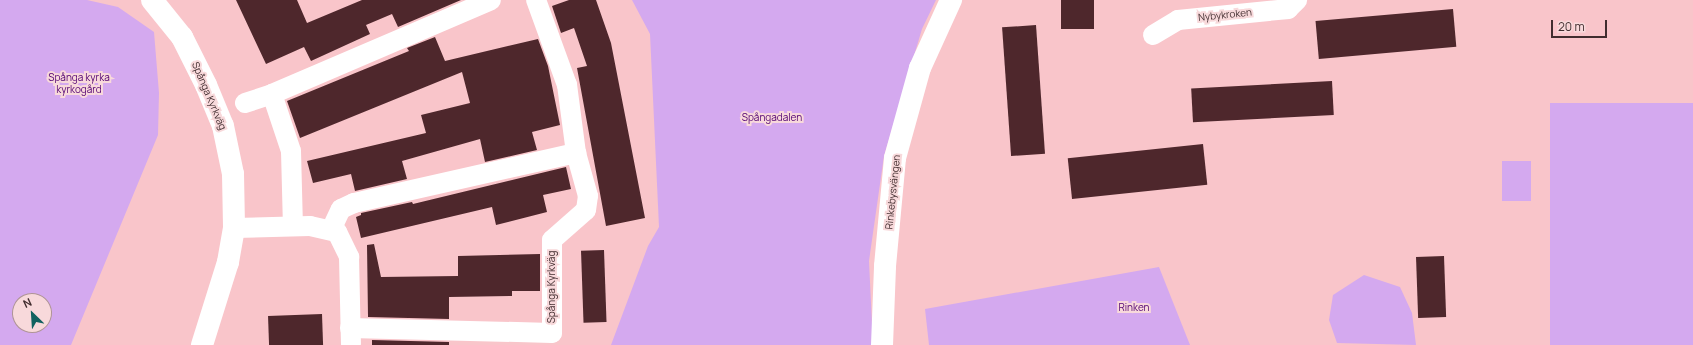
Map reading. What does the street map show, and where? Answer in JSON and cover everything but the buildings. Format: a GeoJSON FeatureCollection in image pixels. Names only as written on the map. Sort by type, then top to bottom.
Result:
{"type":"FeatureCollection","features":[{"type":"Feature","properties":{"kind":"street","name":"Spånga Kyrkväg"},"geometry":{"type":"LineString","coordinates":[[152,0],[182,37],[223,126],[233,174],[234,228],[228,262],[202,345]]}},
{"type":"Feature","properties":{"kind":"street"},"geometry":{"type":"LineString","coordinates":[[245,103],[272,94],[490,0]]}},
{"type":"Feature","properties":{"kind":"street","name":"Spånga Kyrkväg"},"geometry":{"type":"LineString","coordinates":[[331,230],[337,232],[349,257],[351,335],[552,333],[552,240],[586,210],[588,196],[576,153],[567,85],[536,0]]}},
{"type":"Feature","properties":{"kind":"street","name":"Rinkebysvängen"},"geometry":{"type":"LineString","coordinates":[[882,345],[885,266],[895,158],[920,68],[951,0]]}},
{"type":"Feature","properties":{"kind":"street","name":"Nybykroken"},"geometry":{"type":"LineString","coordinates":[[1153,35],[1178,20],[1288,9],[1297,0]]}},
{"type":"Feature","properties":{"kind":"street"},"geometry":{"type":"LineString","coordinates":[[272,94],[291,151],[294,226]]}},
{"type":"Feature","properties":{"kind":"street"},"geometry":{"type":"LineString","coordinates":[[234,228],[310,226],[331,230],[341,209],[354,203],[576,153]]}},
{"type":"Feature","properties":{"kind":"green space","name":"Spånga kyrka kyrkogård"},"geometry":{"type":"Polygon","coordinates":[[[0,0],[87,0],[118,7],[154,32],[159,93],[158,135],[71,345],[0,345],[0,0]]]}},
{"type":"Feature","properties":{"kind":"green space","name":"Spångadalen"},"geometry":{"type":"Polygon","coordinates":[[[632,0],[936,0],[922,29],[884,156],[869,261],[873,345],[611,345],[648,246],[659,227],[650,34],[632,0]]]}},
{"type":"Feature","properties":{"kind":"green space"},"geometry":{"type":"Polygon","coordinates":[[[1550,103],[1693,103],[1693,345],[1550,345],[1550,103]]]}},
{"type":"Feature","properties":{"kind":"green space"},"geometry":{"type":"Polygon","coordinates":[[[1502,161],[1531,161],[1531,201],[1502,201],[1502,161]]]}},
{"type":"Feature","properties":{"kind":"green space","name":"Rinken"},"geometry":{"type":"Polygon","coordinates":[[[1159,267],[1190,345],[929,345],[925,309],[1159,267]]]}},
{"type":"Feature","properties":{"kind":"green space"},"geometry":{"type":"Polygon","coordinates":[[[1364,275],[1400,287],[1412,313],[1416,345],[1337,343],[1329,320],[1333,295],[1364,275]]]}}]}
